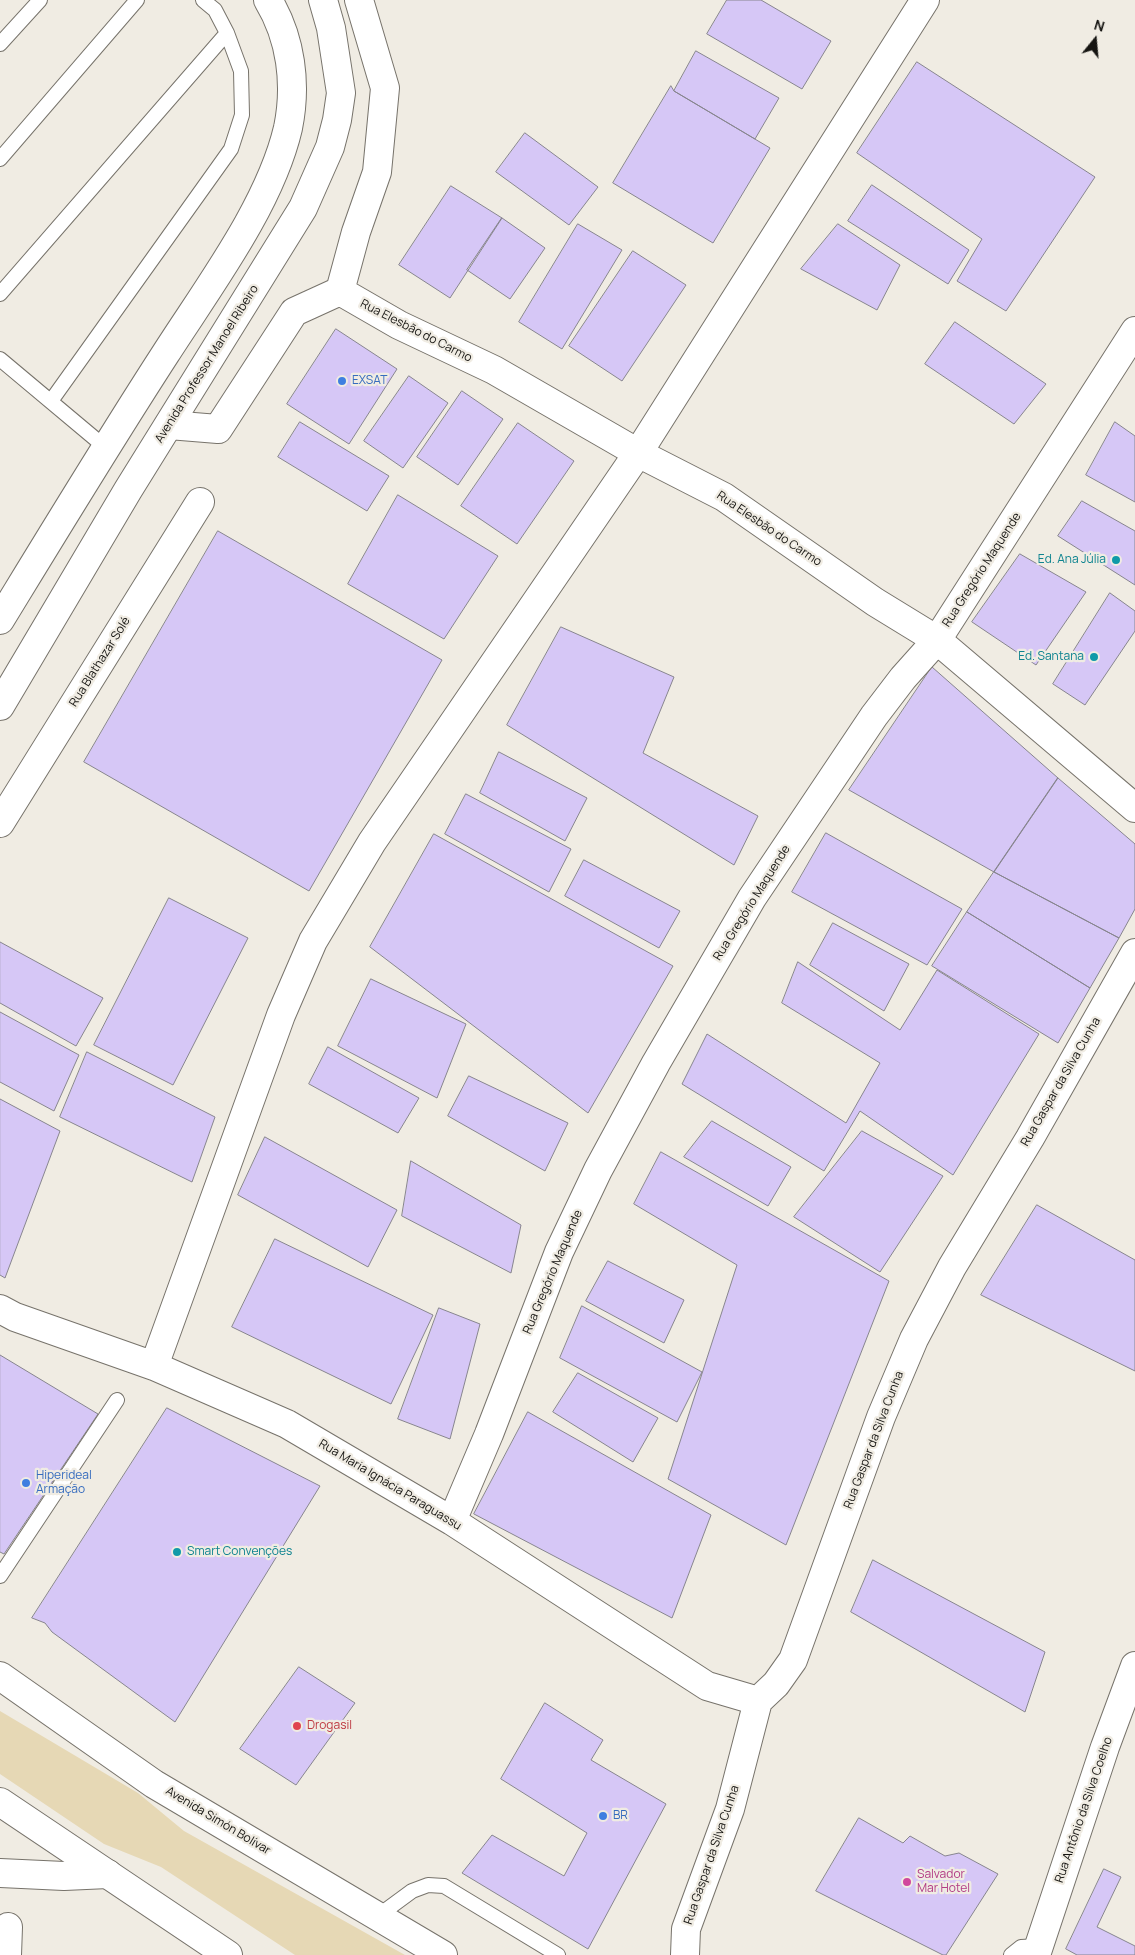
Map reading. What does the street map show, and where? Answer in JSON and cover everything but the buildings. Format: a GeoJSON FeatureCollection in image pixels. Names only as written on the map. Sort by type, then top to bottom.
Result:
{"type":"FeatureCollection","features":[{"type":"Feature","properties":{"kind":"street"},"geometry":{"type":"LineString","coordinates":[[0,620],[105,447],[246,227],[278,160],[288,126],[292,96],[291,68],[286,40],[278,16],[268,0]]}},
{"type":"Feature","properties":{"kind":"street","name":"Avenida Professor Manoel Ribeiro"},"geometry":{"type":"LineString","coordinates":[[0,706],[118,506],[303,208],[330,147],[341,93],[331,28],[323,0]]}},
{"type":"Feature","properties":{"kind":"street"},"geometry":{"type":"LineString","coordinates":[[169,425],[218,429],[294,312],[340,291],[356,232],[377,172],[385,88],[358,0]]}},
{"type":"Feature","properties":{"kind":"street"},"geometry":{"type":"LineString","coordinates":[[154,1366],[281,1015],[313,941],[372,842],[638,453],[925,0]]}},
{"type":"Feature","properties":{"kind":"street","name":"Rua Elesbão do Carmo"},"geometry":{"type":"LineString","coordinates":[[340,291],[399,325],[494,370],[638,453],[724,497],[868,597],[937,640],[1135,808]]}},
{"type":"Feature","properties":{"kind":"street","name":"Rua Gregório Maquende"},"geometry":{"type":"LineString","coordinates":[[452,1521],[489,1434],[559,1252],[598,1170],[656,1063],[752,898],[874,716],[937,640],[1135,331]]}},
{"type":"Feature","properties":{"kind":"street","name":"Rua Blathazar Solé"},"geometry":{"type":"LineString","coordinates":[[0,823],[200,502]]}},
{"type":"Feature","properties":{"kind":"street","name":"Rua Gaspar da Silva Cunha"},"geometry":{"type":"LineString","coordinates":[[685,1955],[686,1929],[730,1808],[758,1701],[776,1684],[794,1660],[881,1417],[914,1339],[952,1267],[1030,1138],[1135,953]]}},
{"type":"Feature","properties":{"kind":"street","name":"Rua Maria Ignácia Paraguassu"},"geometry":{"type":"LineString","coordinates":[[0,1309],[23,1320],[154,1366],[287,1424],[452,1521],[707,1686],[758,1701]]}},
{"type":"Feature","properties":{"kind":"street","name":"Rua Antônio da Silva Coelho"},"geometry":{"type":"LineString","coordinates":[[1038,1951],[1105,1747],[1135,1666]]}},
{"type":"Feature","properties":{"kind":"street","name":"Avenida Simón Bolívar"},"geometry":{"type":"LineString","coordinates":[[0,1676],[154,1784],[378,1916],[408,1944],[443,1955]]}},
{"type":"Feature","properties":{"kind":"street"},"geometry":{"type":"LineString","coordinates":[[0,1802],[228,1955]]}},
{"type":"Feature","properties":{"kind":"street"},"geometry":{"type":"LineString","coordinates":[[0,1873],[64,1876],[108,1874]]}},
{"type":"Feature","properties":{"kind":"street"},"geometry":{"type":"LineString","coordinates":[[7,1955],[8,1927]]}},
{"type":"Feature","properties":{"kind":"lane"},"geometry":{"type":"LineString","coordinates":[[0,44],[40,0]]}},
{"type":"Feature","properties":{"kind":"lane"},"geometry":{"type":"LineString","coordinates":[[0,159],[137,0]]}},
{"type":"Feature","properties":{"kind":"lane"},"geometry":{"type":"LineString","coordinates":[[51,401],[231,149],[242,115],[241,71],[227,33],[214,10],[203,0]]}},
{"type":"Feature","properties":{"kind":"lane"},"geometry":{"type":"LineString","coordinates":[[0,294],[227,33]]}},
{"type":"Feature","properties":{"kind":"lane"},"geometry":{"type":"LineString","coordinates":[[0,359],[105,447]]}},
{"type":"Feature","properties":{"kind":"lane"},"geometry":{"type":"LineString","coordinates":[[0,1576],[117,1400]]}},
{"type":"Feature","properties":{"kind":"lane"},"geometry":{"type":"LineString","coordinates":[[378,1916],[412,1891],[428,1885],[444,1886],[558,1955]]}},
{"type":"Feature","properties":{"kind":"lane"},"geometry":{"type":"LineString","coordinates":[[1011,1955],[1021,1947],[1038,1951]]}},
{"type":"Feature","properties":{"kind":"shaded area"},"geometry":{"type":"Polygon","coordinates":[[[0,1711],[138,1793],[184,1831],[405,1955],[295,1955],[161,1867],[104,1844],[0,1774],[0,1711]]]}},
{"type":"Feature","properties":{"kind":"place","name":"EXSAT"},"geometry":{"type":"Point","coordinates":[342,381]}},
{"type":"Feature","properties":{"kind":"place","name":"Ed. Ana Júlia"},"geometry":{"type":"Point","coordinates":[1116,560]}},
{"type":"Feature","properties":{"kind":"place","name":"Ed. Santana"},"geometry":{"type":"Point","coordinates":[1094,657]}},
{"type":"Feature","properties":{"kind":"place","name":"Hiperideal Armação"},"geometry":{"type":"Point","coordinates":[26,1483]}},
{"type":"Feature","properties":{"kind":"place","name":"Smart Convenções"},"geometry":{"type":"Point","coordinates":[177,1552]}},
{"type":"Feature","properties":{"kind":"place","name":"Drogasil"},"geometry":{"type":"Point","coordinates":[297,1726]}},
{"type":"Feature","properties":{"kind":"place","name":"BR"},"geometry":{"type":"Point","coordinates":[603,1816]}},
{"type":"Feature","properties":{"kind":"place","name":"Salvador Mar Hotel"},"geometry":{"type":"Point","coordinates":[907,1882]}}]}
